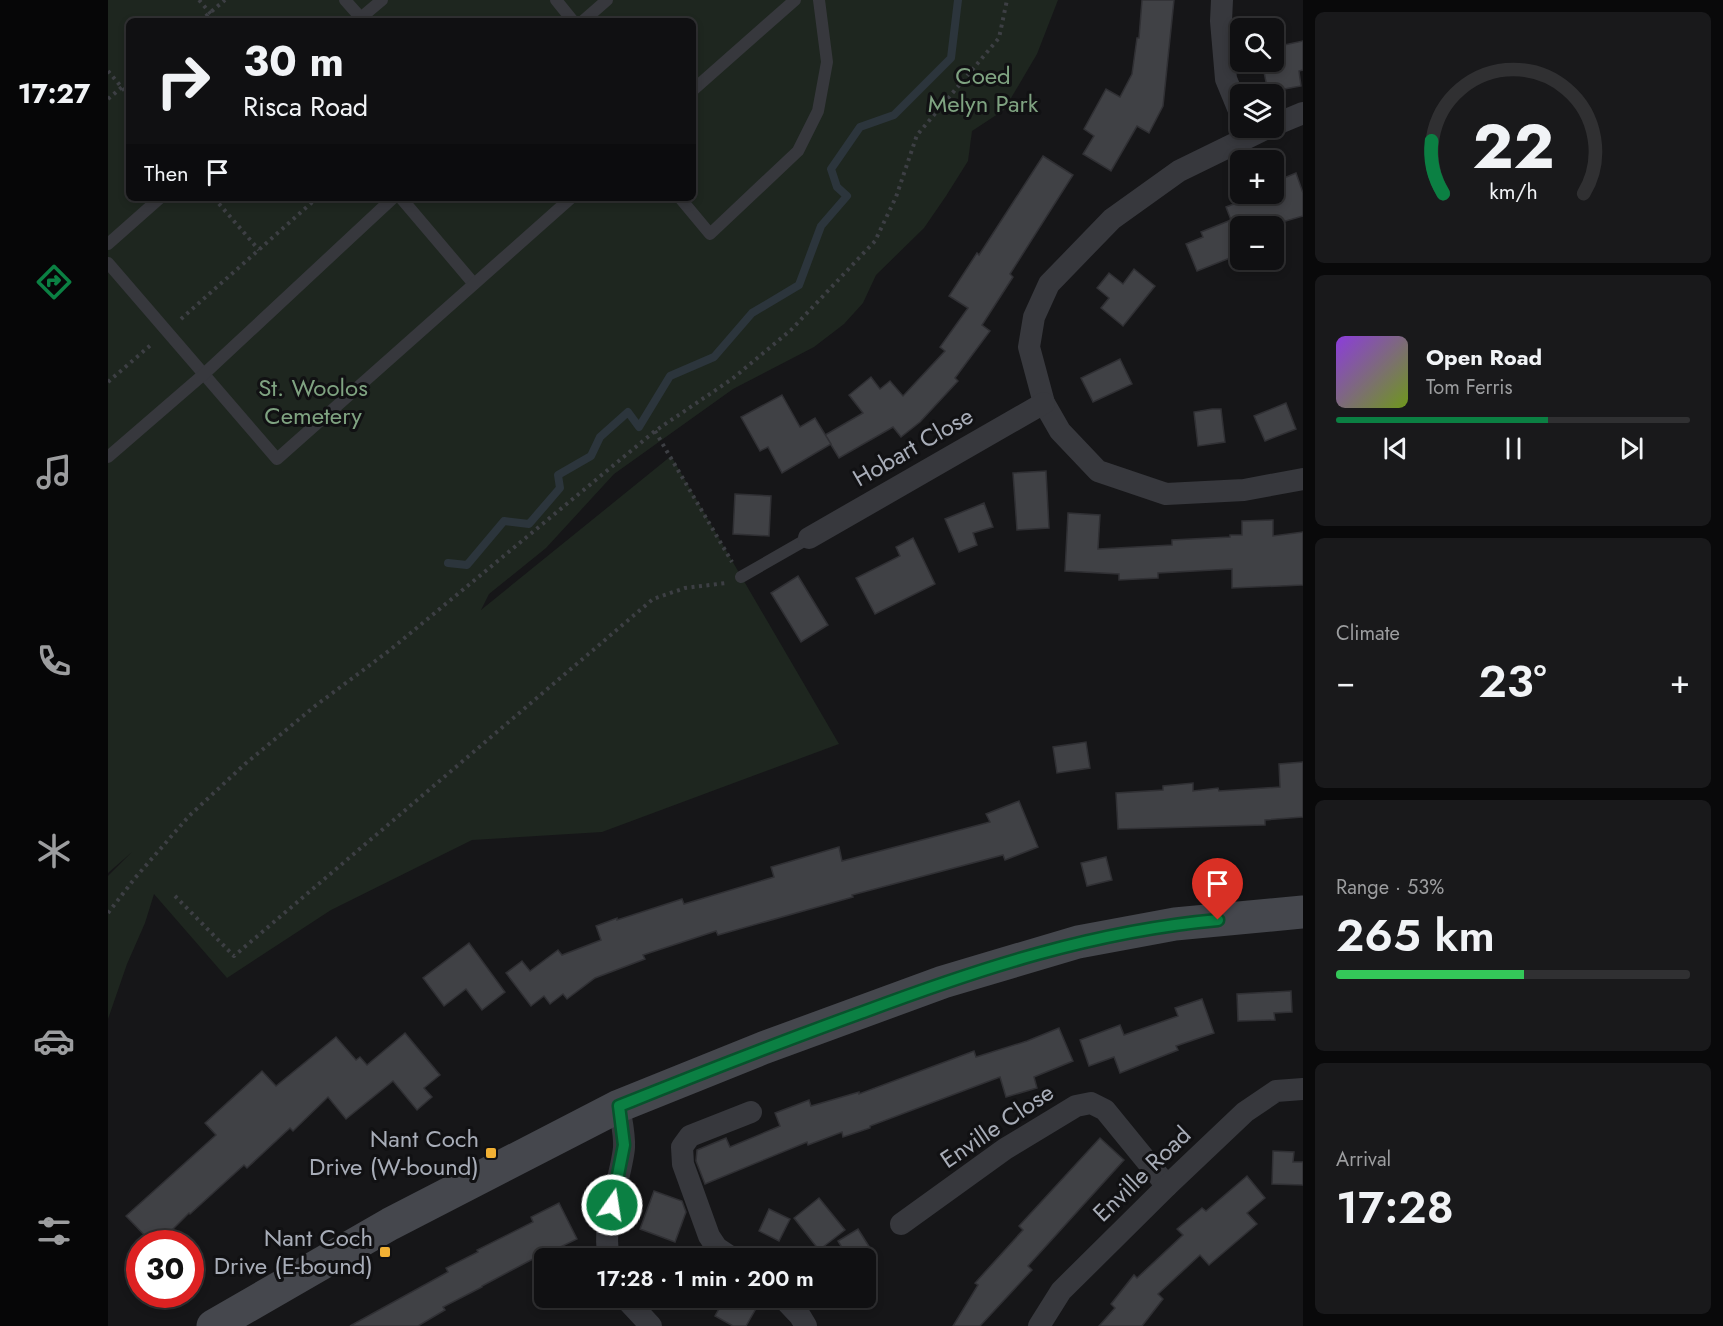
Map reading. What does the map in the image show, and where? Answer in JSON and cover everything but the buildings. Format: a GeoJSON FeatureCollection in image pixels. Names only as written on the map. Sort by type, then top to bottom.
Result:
{"type":"FeatureCollection","features":[{"type":"Feature","properties":{"kind":"main road"},"geometry":{"type":"LineString","coordinates":[[213,1326],[390,1224],[619,1106],[763,1048],[943,982],[1078,942],[1175,924],[1303,912]]}},
{"type":"Feature","properties":{"kind":"street"},"geometry":{"type":"LineString","coordinates":[[1222,0],[1221,21],[1226,79],[1230,89]]}},
{"type":"Feature","properties":{"kind":"street"},"geometry":{"type":"LineString","coordinates":[[1284,121],[1303,113]]}},
{"type":"Feature","properties":{"kind":"street"},"geometry":{"type":"LineString","coordinates":[[1239,138],[1179,171],[1112,219],[1049,284],[1034,317],[1029,347],[1044,403],[1060,430],[1098,471],[1166,494],[1244,490],[1303,479]]}},
{"type":"Feature","properties":{"kind":"street","name":"Hobart Close"},"geometry":{"type":"LineString","coordinates":[[809,538],[1044,403]]}},
{"type":"Feature","properties":{"kind":"street","name":"Enville Road"},"geometry":{"type":"LineString","coordinates":[[1039,1326],[1061,1291],[1245,1112],[1276,1091],[1303,1089]]}},
{"type":"Feature","properties":{"kind":"street","name":"Enville Close"},"geometry":{"type":"LineString","coordinates":[[901,1224],[1005,1149],[1076,1106],[1091,1103],[1105,1110],[1167,1186]]}},
{"type":"Feature","properties":{"kind":"street"},"geometry":{"type":"LineString","coordinates":[[609,1248],[608,1221],[617,1188],[624,1145],[619,1106]]}},
{"type":"Feature","properties":{"kind":"street"},"geometry":{"type":"LineString","coordinates":[[717,1248],[709,1236],[683,1164],[682,1147],[690,1136],[751,1112]]}},
{"type":"Feature","properties":{"kind":"street"},"geometry":{"type":"LineString","coordinates":[[634,1308],[651,1326]]}},
{"type":"Feature","properties":{"kind":"street"},"geometry":{"type":"LineString","coordinates":[[792,1308],[806,1326]]}},
{"type":"Feature","properties":{"kind":"lane"},"geometry":{"type":"LineString","coordinates":[[345,0],[358,18]]}},
{"type":"Feature","properties":{"kind":"lane"},"geometry":{"type":"LineString","coordinates":[[360,18],[382,0]]}},
{"type":"Feature","properties":{"kind":"lane"},"geometry":{"type":"LineString","coordinates":[[556,0],[571,18]]}},
{"type":"Feature","properties":{"kind":"lane"},"geometry":{"type":"LineString","coordinates":[[586,18],[607,0]]}},
{"type":"Feature","properties":{"kind":"lane"},"geometry":{"type":"LineString","coordinates":[[696,87],[795,0]]}},
{"type":"Feature","properties":{"kind":"lane"},"geometry":{"type":"LineString","coordinates":[[682,201],[710,234],[798,151],[818,111],[826,62],[819,0]]}},
{"type":"Feature","properties":{"kind":"lane"},"geometry":{"type":"LineString","coordinates":[[108,244],[157,201]]}},
{"type":"Feature","properties":{"kind":"lane"},"geometry":{"type":"LineString","coordinates":[[108,457],[204,374],[390,201]]}},
{"type":"Feature","properties":{"kind":"lane"},"geometry":{"type":"LineString","coordinates":[[404,201],[474,284]]}},
{"type":"Feature","properties":{"kind":"lane"},"geometry":{"type":"LineString","coordinates":[[108,263],[277,459],[568,201]]}},
{"type":"Feature","properties":{"kind":"lane"},"geometry":{"type":"LineString","coordinates":[[741,577],[809,538]]}},
{"type":"Feature","properties":{"kind":"path"},"geometry":{"type":"LineString","coordinates":[[199,0],[214,18]]}},
{"type":"Feature","properties":{"kind":"path"},"geometry":{"type":"LineString","coordinates":[[204,18],[225,0]]}},
{"type":"Feature","properties":{"kind":"path"},"geometry":{"type":"LineString","coordinates":[[108,913],[189,816],[245,764],[315,706],[390,650],[655,431],[732,379],[791,330],[875,241],[896,197],[917,135],[999,38],[1007,0]]}},
{"type":"Feature","properties":{"kind":"path"},"geometry":{"type":"LineString","coordinates":[[108,71],[126,92]]}},
{"type":"Feature","properties":{"kind":"path"},"geometry":{"type":"LineString","coordinates":[[108,99],[126,84]]}},
{"type":"Feature","properties":{"kind":"path"},"geometry":{"type":"LineString","coordinates":[[217,201],[259,250]]}},
{"type":"Feature","properties":{"kind":"path"},"geometry":{"type":"LineString","coordinates":[[108,382],[314,201]]}},
{"type":"Feature","properties":{"kind":"path"},"geometry":{"type":"LineString","coordinates":[[175,896],[234,956],[653,599],[685,588],[731,583],[741,577],[655,431]]}},
{"type":"Feature","properties":{"kind":"green space"},"geometry":{"type":"Polygon","coordinates":[[[108,0],[1058,0],[1037,54],[1004,110],[972,131],[968,161],[946,196],[924,228],[876,275],[863,303],[844,324],[814,347],[733,389],[614,474],[546,548],[489,594],[481,610],[671,456],[839,744],[602,832],[472,840],[331,910],[227,978],[154,894],[108,1019],[108,876],[132,852],[108,873],[108,0]]]}},
{"type":"Feature","properties":{"kind":"waterway"},"geometry":{"type":"LineString","coordinates":[[448,563],[467,565],[504,521],[529,524],[560,488],[558,475],[591,456],[600,437],[628,412],[639,427],[670,376],[714,357],[752,313],[799,285],[821,226],[847,196],[837,187],[831,169],[860,127],[894,115],[951,58],[958,0]]}},
{"type":"Feature","properties":{"kind":"place","name":"Nant Coch Drive (W-bound)"},"geometry":{"type":"Point","coordinates":[491,1153]}},
{"type":"Feature","properties":{"kind":"place","name":"Nant Coch Drive (E-bound)"},"geometry":{"type":"Point","coordinates":[385,1252]}},
{"type":"Feature","properties":{"kind":"route"},"geometry":{"type":"LineString","coordinates":[[612,1205],[624,1145],[619,1106],[763,1048],[943,982],[1078,942],[1175,924],[1218,920]]}},
{"type":"Feature","properties":{"kind":"park label","name":"Coed Melyn Park"},"geometry":{"type":"Point","coordinates":[983,90]}},
{"type":"Feature","properties":{"kind":"park label","name":"St. Woolos Cemetery"},"geometry":{"type":"Point","coordinates":[313,402]}}]}
